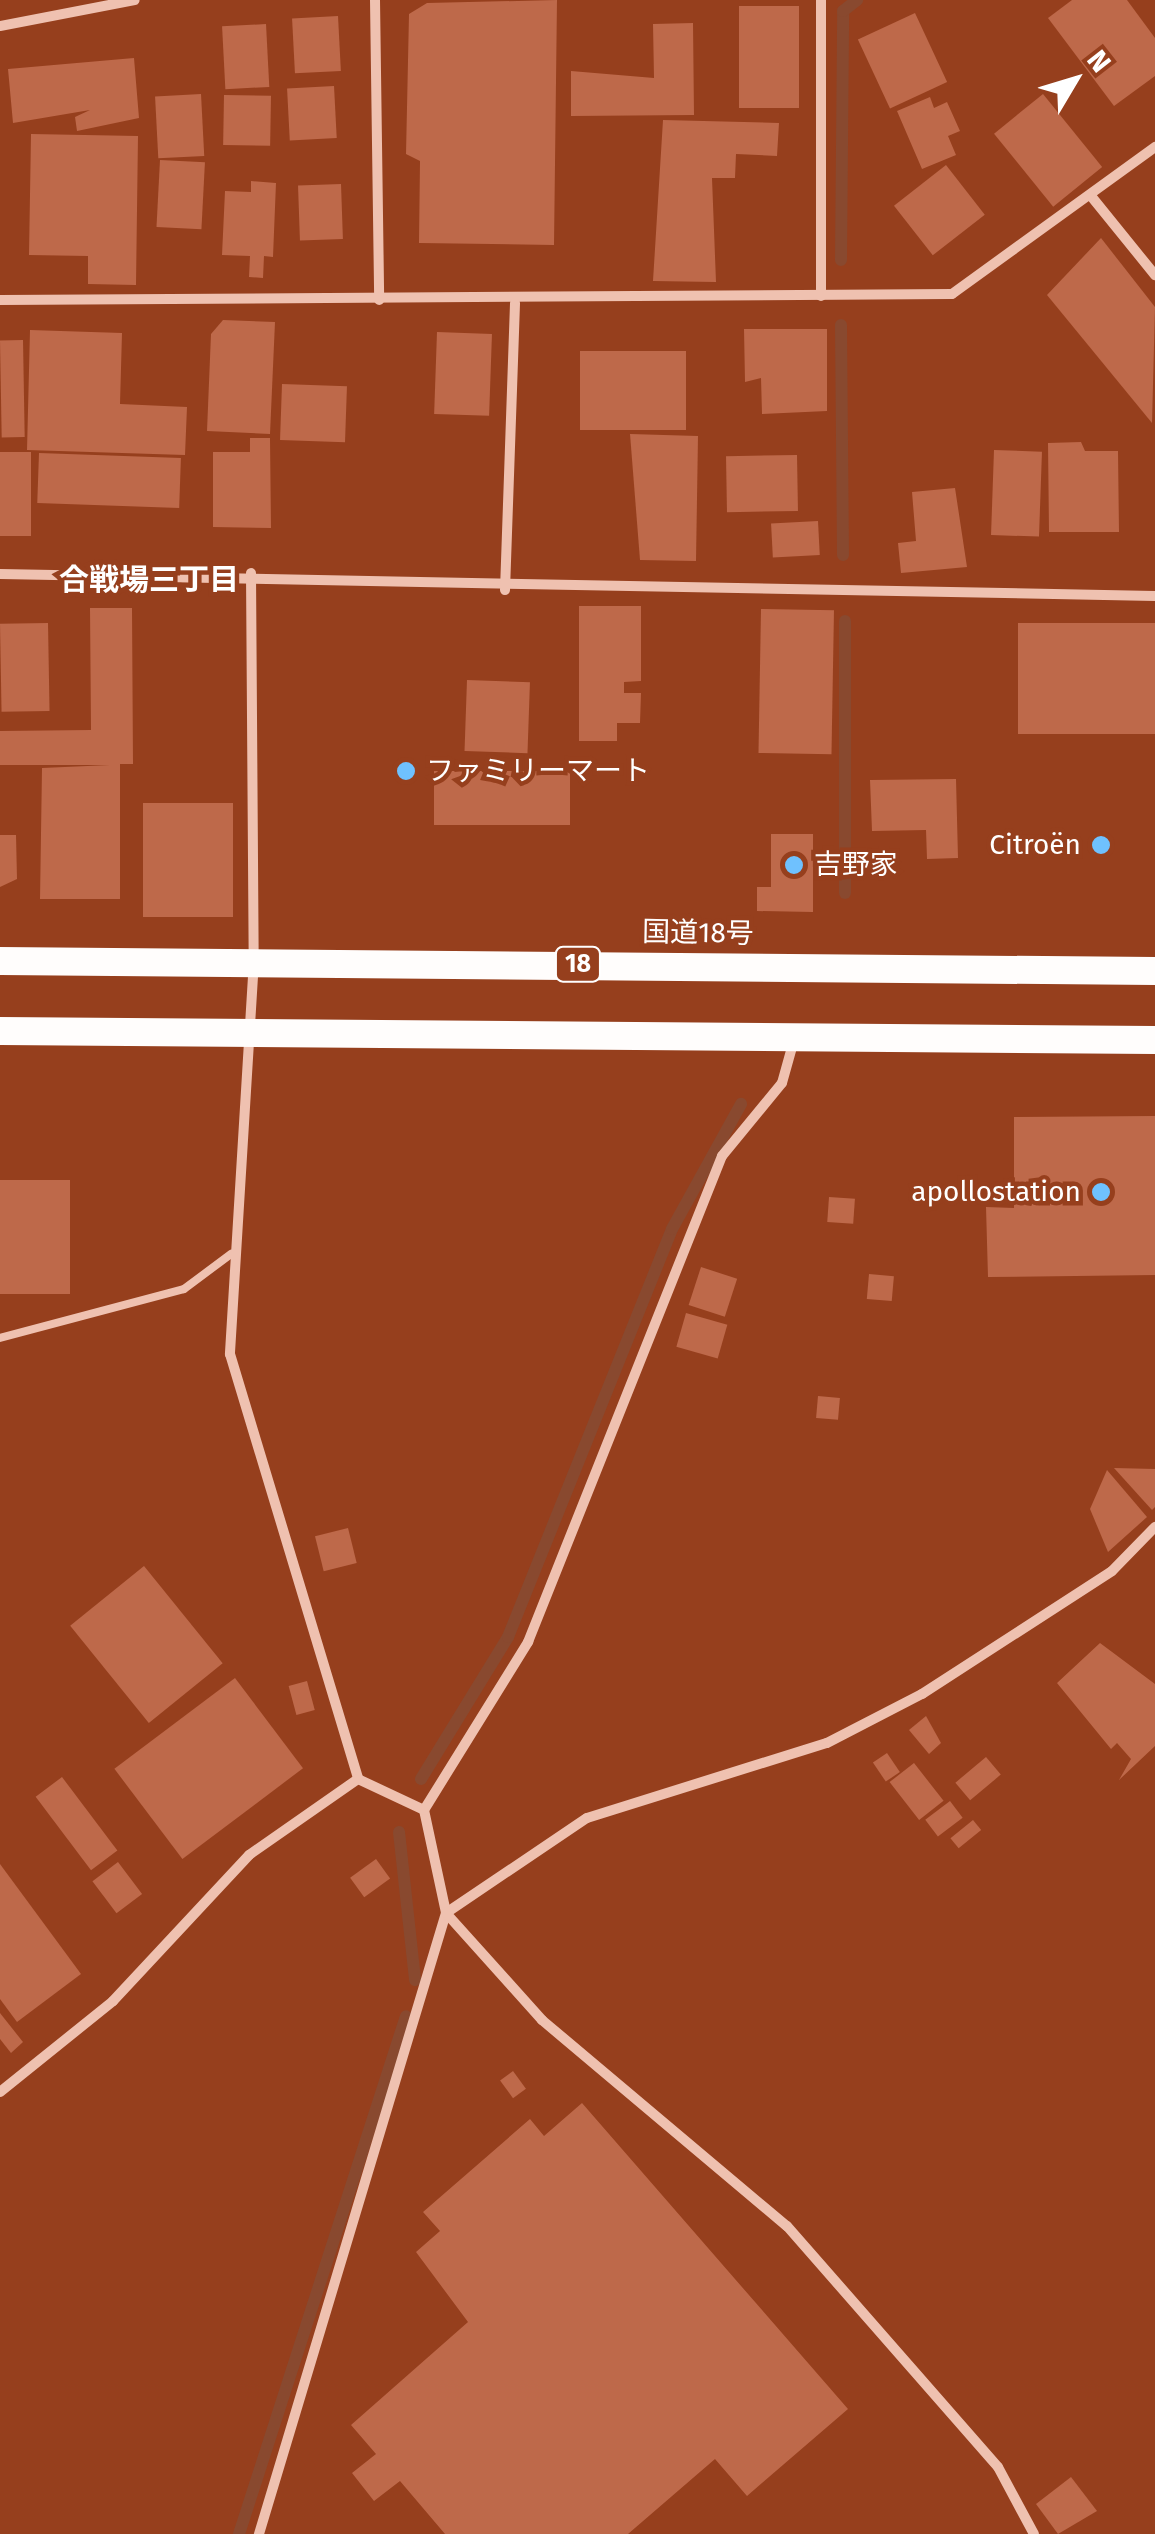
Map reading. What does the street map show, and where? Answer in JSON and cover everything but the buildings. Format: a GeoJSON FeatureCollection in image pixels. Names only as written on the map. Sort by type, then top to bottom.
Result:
{"type":"FeatureCollection","features":[{"type":"Feature","properties":{"kind":"highway","name":"国道18号"},"geometry":{"type":"LineString","coordinates":[[0,962],[254,960],[1155,971]]}},
{"type":"Feature","properties":{"kind":"highway"},"geometry":{"type":"LineString","coordinates":[[0,1031],[796,1034],[1155,1040]]}},
{"type":"Feature","properties":{"kind":"street"},"geometry":{"type":"LineString","coordinates":[[0,26],[136,0]]}},
{"type":"Feature","properties":{"kind":"street"},"geometry":{"type":"LineString","coordinates":[[375,0],[379,300]]}},
{"type":"Feature","properties":{"kind":"street"},"geometry":{"type":"LineString","coordinates":[[820,296],[821,0]]}},
{"type":"Feature","properties":{"kind":"street"},"geometry":{"type":"LineString","coordinates":[[0,300],[515,302],[952,294],[1155,147]]}},
{"type":"Feature","properties":{"kind":"street"},"geometry":{"type":"LineString","coordinates":[[1091,196],[1155,275]]}},
{"type":"Feature","properties":{"kind":"street"},"geometry":{"type":"LineString","coordinates":[[505,590],[515,302]]}},
{"type":"Feature","properties":{"kind":"street"},"geometry":{"type":"LineString","coordinates":[[251,573],[254,960],[252,1031],[232,1254],[230,1354],[358,1779],[424,1810]]}},
{"type":"Feature","properties":{"kind":"street"},"geometry":{"type":"LineString","coordinates":[[0,574],[251,573],[505,590],[1155,596]]}},
{"type":"Feature","properties":{"kind":"street"},"geometry":{"type":"LineString","coordinates":[[260,2534],[446,1913],[424,1810],[528,1642],[722,1156],[782,1082],[796,1034]]}},
{"type":"Feature","properties":{"kind":"street"},"geometry":{"type":"LineString","coordinates":[[446,1913],[587,1818],[826,1743],[922,1694],[1112,1571],[1155,1526]]}},
{"type":"Feature","properties":{"kind":"street"},"geometry":{"type":"LineString","coordinates":[[0,2092],[113,2001],[249,1856],[358,1779]]}},
{"type":"Feature","properties":{"kind":"street"},"geometry":{"type":"LineString","coordinates":[[446,1913],[542,2020],[787,2226],[998,2467],[1034,2534]]}},
{"type":"Feature","properties":{"kind":"lane"},"geometry":{"type":"LineString","coordinates":[[0,1338],[184,1289],[232,1254]]}},
{"type":"Feature","properties":{"kind":"waterway"},"geometry":{"type":"LineString","coordinates":[[841,260],[843,11],[857,0]]}},
{"type":"Feature","properties":{"kind":"waterway"},"geometry":{"type":"LineString","coordinates":[[841,325],[843,555]]}},
{"type":"Feature","properties":{"kind":"waterway"},"geometry":{"type":"LineString","coordinates":[[845,621],[845,893]]}},
{"type":"Feature","properties":{"kind":"waterway"},"geometry":{"type":"LineString","coordinates":[[421,1779],[508,1637],[672,1229],[741,1104]]}},
{"type":"Feature","properties":{"kind":"waterway"},"geometry":{"type":"LineString","coordinates":[[399,1832],[415,1980]]}},
{"type":"Feature","properties":{"kind":"waterway"},"geometry":{"type":"LineString","coordinates":[[239,2534],[406,2016]]}},
{"type":"Feature","properties":{"kind":"place","name":"ファミリーマート"},"geometry":{"type":"Point","coordinates":[406,771]}},
{"type":"Feature","properties":{"kind":"place","name":"Citroën"},"geometry":{"type":"Point","coordinates":[1101,845]}},
{"type":"Feature","properties":{"kind":"place","name":"吉野家"},"geometry":{"type":"Point","coordinates":[794,865]}},
{"type":"Feature","properties":{"kind":"place","name":"apollostation"},"geometry":{"type":"Point","coordinates":[1101,1192]}},
{"type":"Feature","properties":{"kind":"district","name":"合戦場三丁目"},"geometry":{"type":"Point","coordinates":[149,580]}}]}
